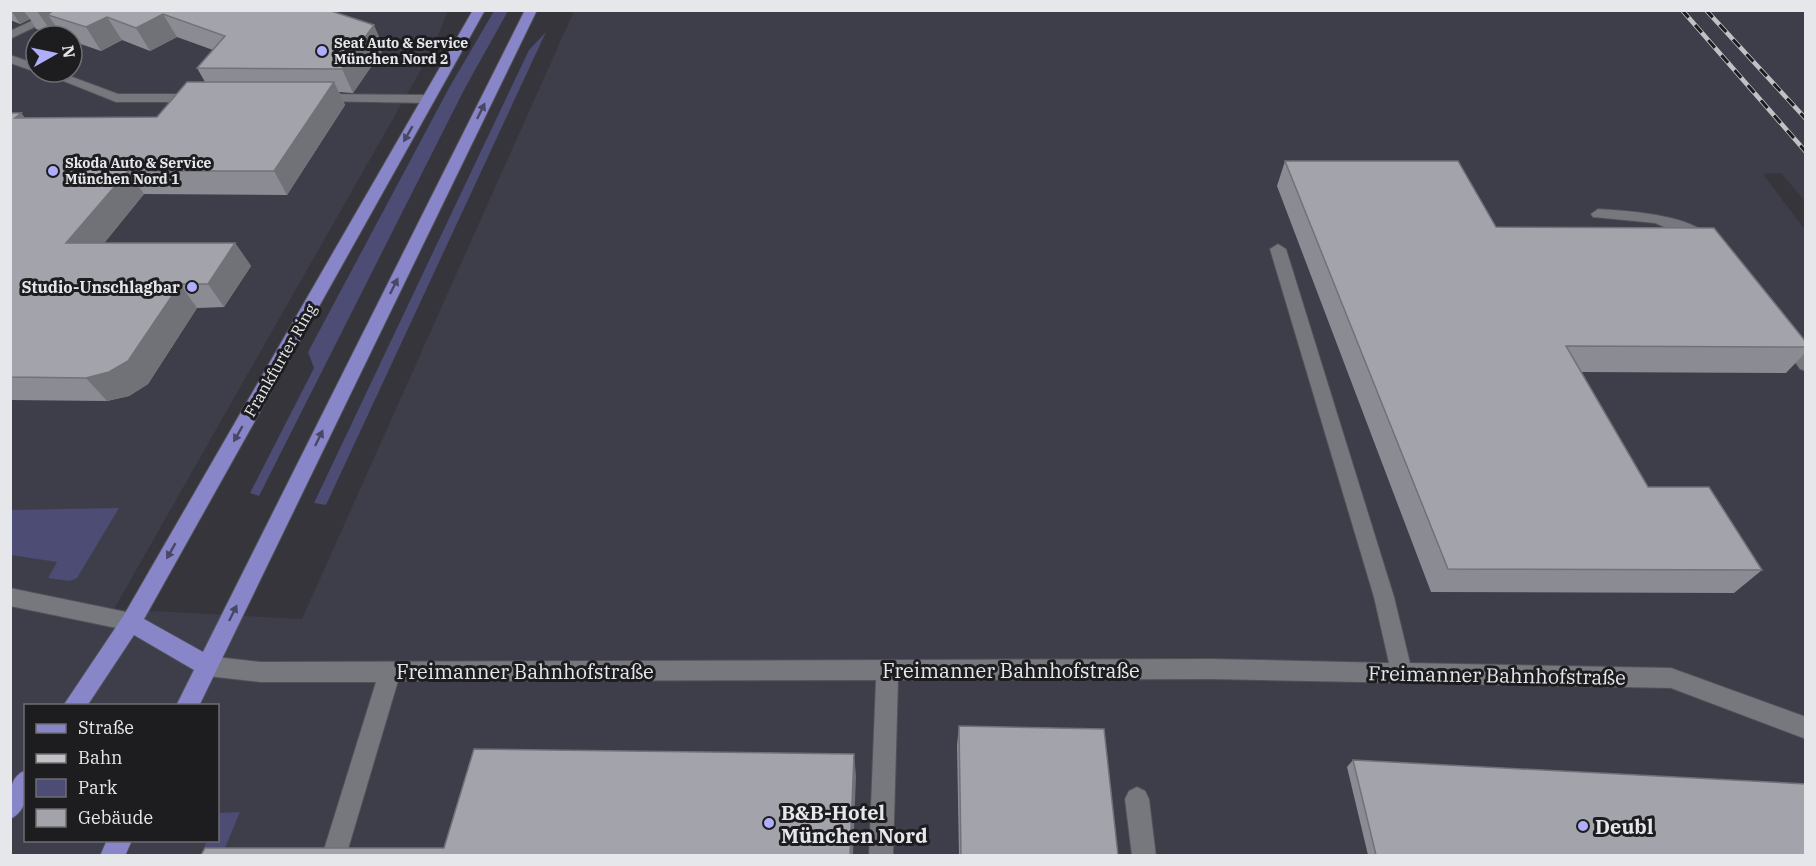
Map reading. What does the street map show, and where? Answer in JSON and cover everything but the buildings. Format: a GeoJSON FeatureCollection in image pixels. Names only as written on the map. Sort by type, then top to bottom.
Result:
{"type":"FeatureCollection","features":[{"type":"Feature","properties":{"kind":"main road","name":"Frankfurter Ring"},"geometry":{"type":"LineString","coordinates":[[75,704],[130,622],[479,10]]}},
{"type":"Feature","properties":{"kind":"main road"},"geometry":{"type":"LineString","coordinates":[[188,704],[531,10]]}},
{"type":"Feature","properties":{"kind":"main road"},"geometry":{"type":"LineString","coordinates":[[130,622],[207,666]]}},
{"type":"Feature","properties":{"kind":"main road"},"geometry":{"type":"LineString","coordinates":[[10,807],[24,784]]}},
{"type":"Feature","properties":{"kind":"street"},"geometry":{"type":"LineString","coordinates":[[10,36],[65,10]]}},
{"type":"Feature","properties":{"kind":"street"},"geometry":{"type":"LineString","coordinates":[[78,84],[116,98],[212,98]]}},
{"type":"Feature","properties":{"kind":"street"},"geometry":{"type":"LineString","coordinates":[[307,98],[429,99]]}},
{"type":"Feature","properties":{"kind":"street"},"geometry":{"type":"LineString","coordinates":[[1598,214],[1651,216],[1680,225],[1710,243],[1717,251]]}},
{"type":"Feature","properties":{"kind":"street"},"geometry":{"type":"LineString","coordinates":[[1278,249],[1384,597],[1402,673]]}},
{"type":"Feature","properties":{"kind":"street"},"geometry":{"type":"LineString","coordinates":[[1778,328],[1806,365]]}},
{"type":"Feature","properties":{"kind":"street"},"geometry":{"type":"LineString","coordinates":[[10,597],[130,622]]}},
{"type":"Feature","properties":{"kind":"street","name":"Freimanner Bahnhofstraße"},"geometry":{"type":"LineString","coordinates":[[207,666],[260,672],[1212,669],[1671,678],[1806,728]]}},
{"type":"Feature","properties":{"kind":"street"},"geometry":{"type":"LineString","coordinates":[[881,855],[887,670]]}},
{"type":"Feature","properties":{"kind":"street"},"geometry":{"type":"LineString","coordinates":[[334,855],[390,672]]}},
{"type":"Feature","properties":{"kind":"street"},"geometry":{"type":"LineString","coordinates":[[1137,800],[1144,855]]}},
{"type":"Feature","properties":{"kind":"shaded area"},"geometry":{"type":"Polygon","coordinates":[[[10,11],[448,11],[431,52],[114,609],[302,619],[574,11],[1805,11],[1805,201],[1781,173],[1763,174],[1805,230],[1805,855],[11,855],[10,11]]]}},
{"type":"Feature","properties":{"kind":"green space"},"geometry":{"type":"Polygon","coordinates":[[[494,11],[508,11],[465,88],[259,496],[250,493],[314,368],[308,352],[449,88],[494,11]]]}},
{"type":"Feature","properties":{"kind":"green space"},"geometry":{"type":"Polygon","coordinates":[[[546,32],[326,505],[314,503],[529,50],[546,32]]]}},
{"type":"Feature","properties":{"kind":"green space"},"geometry":{"type":"Polygon","coordinates":[[[119,508],[77,578],[70,581],[48,578],[57,562],[11,555],[11,510],[119,508]]]}},
{"type":"Feature","properties":{"kind":"green space"},"geometry":{"type":"Polygon","coordinates":[[[240,812],[222,855],[201,856],[207,842],[219,842],[219,813],[240,812]]]}},
{"type":"Feature","properties":{"kind":"railway"},"geometry":{"type":"LineString","coordinates":[[1682,10],[1806,152]]}},
{"type":"Feature","properties":{"kind":"railway"},"geometry":{"type":"LineString","coordinates":[[1706,10],[1806,119]]}},
{"type":"Feature","properties":{"kind":"place","name":"Seat Auto & Service München Nord 2"},"geometry":{"type":"Point","coordinates":[322,51]}},
{"type":"Feature","properties":{"kind":"place","name":"Skoda Auto & Service München Nord 1"},"geometry":{"type":"Point","coordinates":[53,171]}},
{"type":"Feature","properties":{"kind":"place","name":"Studio-Unschlagbar"},"geometry":{"type":"Point","coordinates":[192,287]}},
{"type":"Feature","properties":{"kind":"place","name":"B&B-Hotel München Nord"},"geometry":{"type":"Point","coordinates":[769,823]}},
{"type":"Feature","properties":{"kind":"place","name":"Deubl"},"geometry":{"type":"Point","coordinates":[1583,826]}}]}
